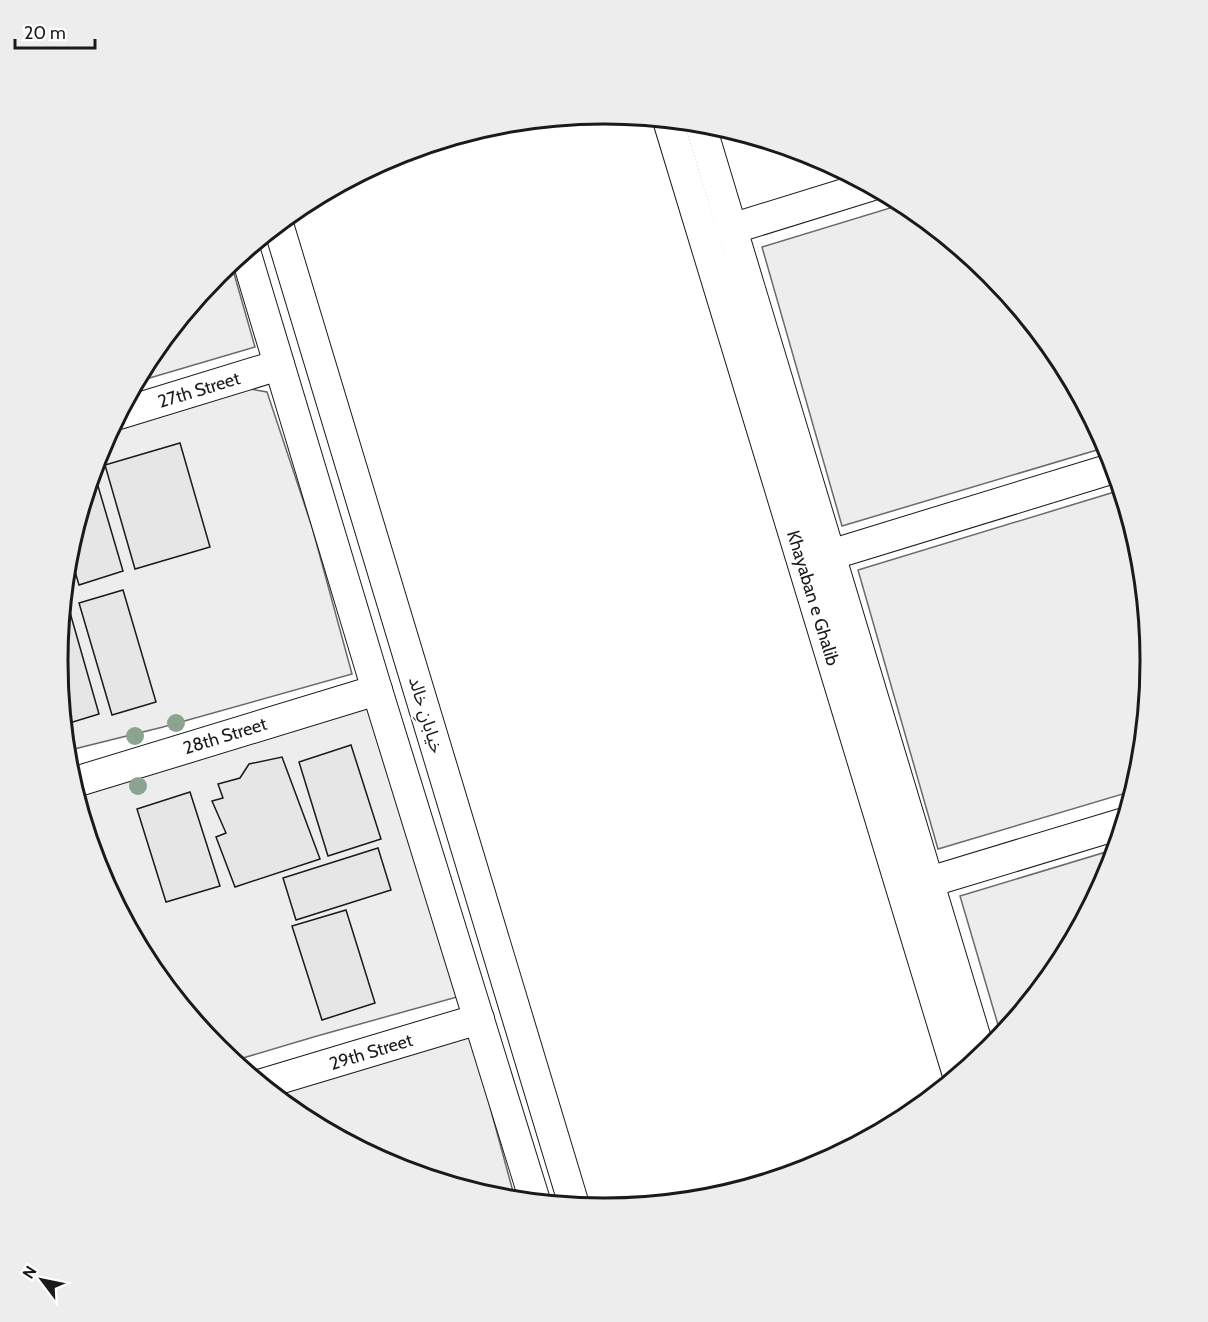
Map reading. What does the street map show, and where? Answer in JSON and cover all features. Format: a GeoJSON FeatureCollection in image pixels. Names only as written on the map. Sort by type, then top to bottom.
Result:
{"type":"FeatureCollection","features":[{"type":"Feature","properties":{"kind":"street","name":"Khayaban e Ghalib"},"geometry":{"type":"LineString","coordinates":[[671,129],[955,1066]]}},
{"type":"Feature","properties":{"kind":"street","name":"Khayaban e Ghalib"},"geometry":{"type":"LineString","coordinates":[[703,134],[978,1045]]}},
{"type":"Feature","properties":{"kind":"street"},"geometry":{"type":"LineString","coordinates":[[731,229],[859,189]]}},
{"type":"Feature","properties":{"kind":"street","name":"خیابانِ خالد"},"geometry":{"type":"LineString","coordinates":[[281,233],[571,1196]]}},
{"type":"Feature","properties":{"kind":"street"},"geometry":{"type":"LineString","coordinates":[[248,260],[377,690],[532,1193]]}},
{"type":"Feature","properties":{"kind":"street","name":"27th Street"},"geometry":{"type":"LineString","coordinates":[[130,411],[279,365]]}},
{"type":"Feature","properties":{"kind":"street"},"geometry":{"type":"LineString","coordinates":[[830,555],[1105,471]]}},
{"type":"Feature","properties":{"kind":"street","name":"28th Street"},"geometry":{"type":"LineString","coordinates":[[81,780],[377,690]]}},
{"type":"Feature","properties":{"kind":"street"},"geometry":{"type":"LineString","coordinates":[[929,882],[1114,826]]}},
{"type":"Feature","properties":{"kind":"street","name":"29th Street"},"geometry":{"type":"LineString","coordinates":[[270,1081],[479,1019]]}},
{"type":"Feature","properties":{"kind":"shaded area"},"geometry":{"type":"Polygon","coordinates":[[[891,208],[931,235],[958,258],[1007,307],[1030,334],[1069,393],[1097,450],[842,526],[762,247],[891,208]]]}},
{"type":"Feature","properties":{"kind":"shaded area"},"geometry":{"type":"Polygon","coordinates":[[[234,273],[255,347],[148,378],[178,334],[234,273]]]}},
{"type":"Feature","properties":{"kind":"shaded area"},"geometry":{"type":"Polygon","coordinates":[[[244,388],[267,392],[312,527],[352,674],[163,727],[75,749],[69,696],[68,661],[72,591],[86,522],[96,489],[122,426],[244,388]]]}},
{"type":"Feature","properties":{"kind":"shaded area"},"geometry":{"type":"Polygon","coordinates":[[[1113,492],[1130,556],[1139,626],[1139,696],[1136,731],[1123,794],[938,849],[858,570],[1113,492]]]}},
{"type":"Feature","properties":{"kind":"shaded area"},"geometry":{"type":"Polygon","coordinates":[[[367,702],[457,997],[244,1058],[178,988],[139,929],[108,866],[83,787],[367,702]]]}},
{"type":"Feature","properties":{"kind":"shaded area"},"geometry":{"type":"Polygon","coordinates":[[[1105,852],[1069,929],[1030,988],[998,1024],[960,896],[1105,852]]]}},
{"type":"Feature","properties":{"kind":"shaded area"},"geometry":{"type":"Polygon","coordinates":[[[470,1033],[512,1189],[465,1179],[399,1157],[336,1126],[282,1090],[470,1033]]]}},
{"type":"Feature","properties":{"kind":"building"},"geometry":{"type":"Polygon","coordinates":[[[180,443],[210,547],[135,569],[105,465],[180,443]]]}},
{"type":"Feature","properties":{"kind":"building"},"geometry":{"type":"Polygon","coordinates":[[[98,485],[123,571],[79,585],[75,572],[78,556],[98,485]]]}},
{"type":"Feature","properties":{"kind":"building"},"geometry":{"type":"Polygon","coordinates":[[[123,590],[156,702],[112,715],[79,603],[123,590]]]}},
{"type":"Feature","properties":{"kind":"building"},"geometry":{"type":"Polygon","coordinates":[[[70,613],[99,714],[71,722],[68,661],[70,613]]]}},
{"type":"Feature","properties":{"kind":"building"},"geometry":{"type":"Polygon","coordinates":[[[351,745],[381,839],[328,856],[299,762],[351,745]]]}},
{"type":"Feature","properties":{"kind":"building"},"geometry":{"type":"Polygon","coordinates":[[[282,757],[320,859],[235,887],[216,837],[226,833],[212,801],[223,798],[218,784],[240,778],[249,764],[282,757]]]}},
{"type":"Feature","properties":{"kind":"building"},"geometry":{"type":"Polygon","coordinates":[[[190,792],[220,886],[166,902],[137,809],[190,792]]]}},
{"type":"Feature","properties":{"kind":"building"},"geometry":{"type":"Polygon","coordinates":[[[378,848],[391,890],[296,920],[283,878],[378,848]]]}},
{"type":"Feature","properties":{"kind":"building"},"geometry":{"type":"Polygon","coordinates":[[[346,910],[375,1003],[322,1020],[292,926],[346,910]]]}}]}
